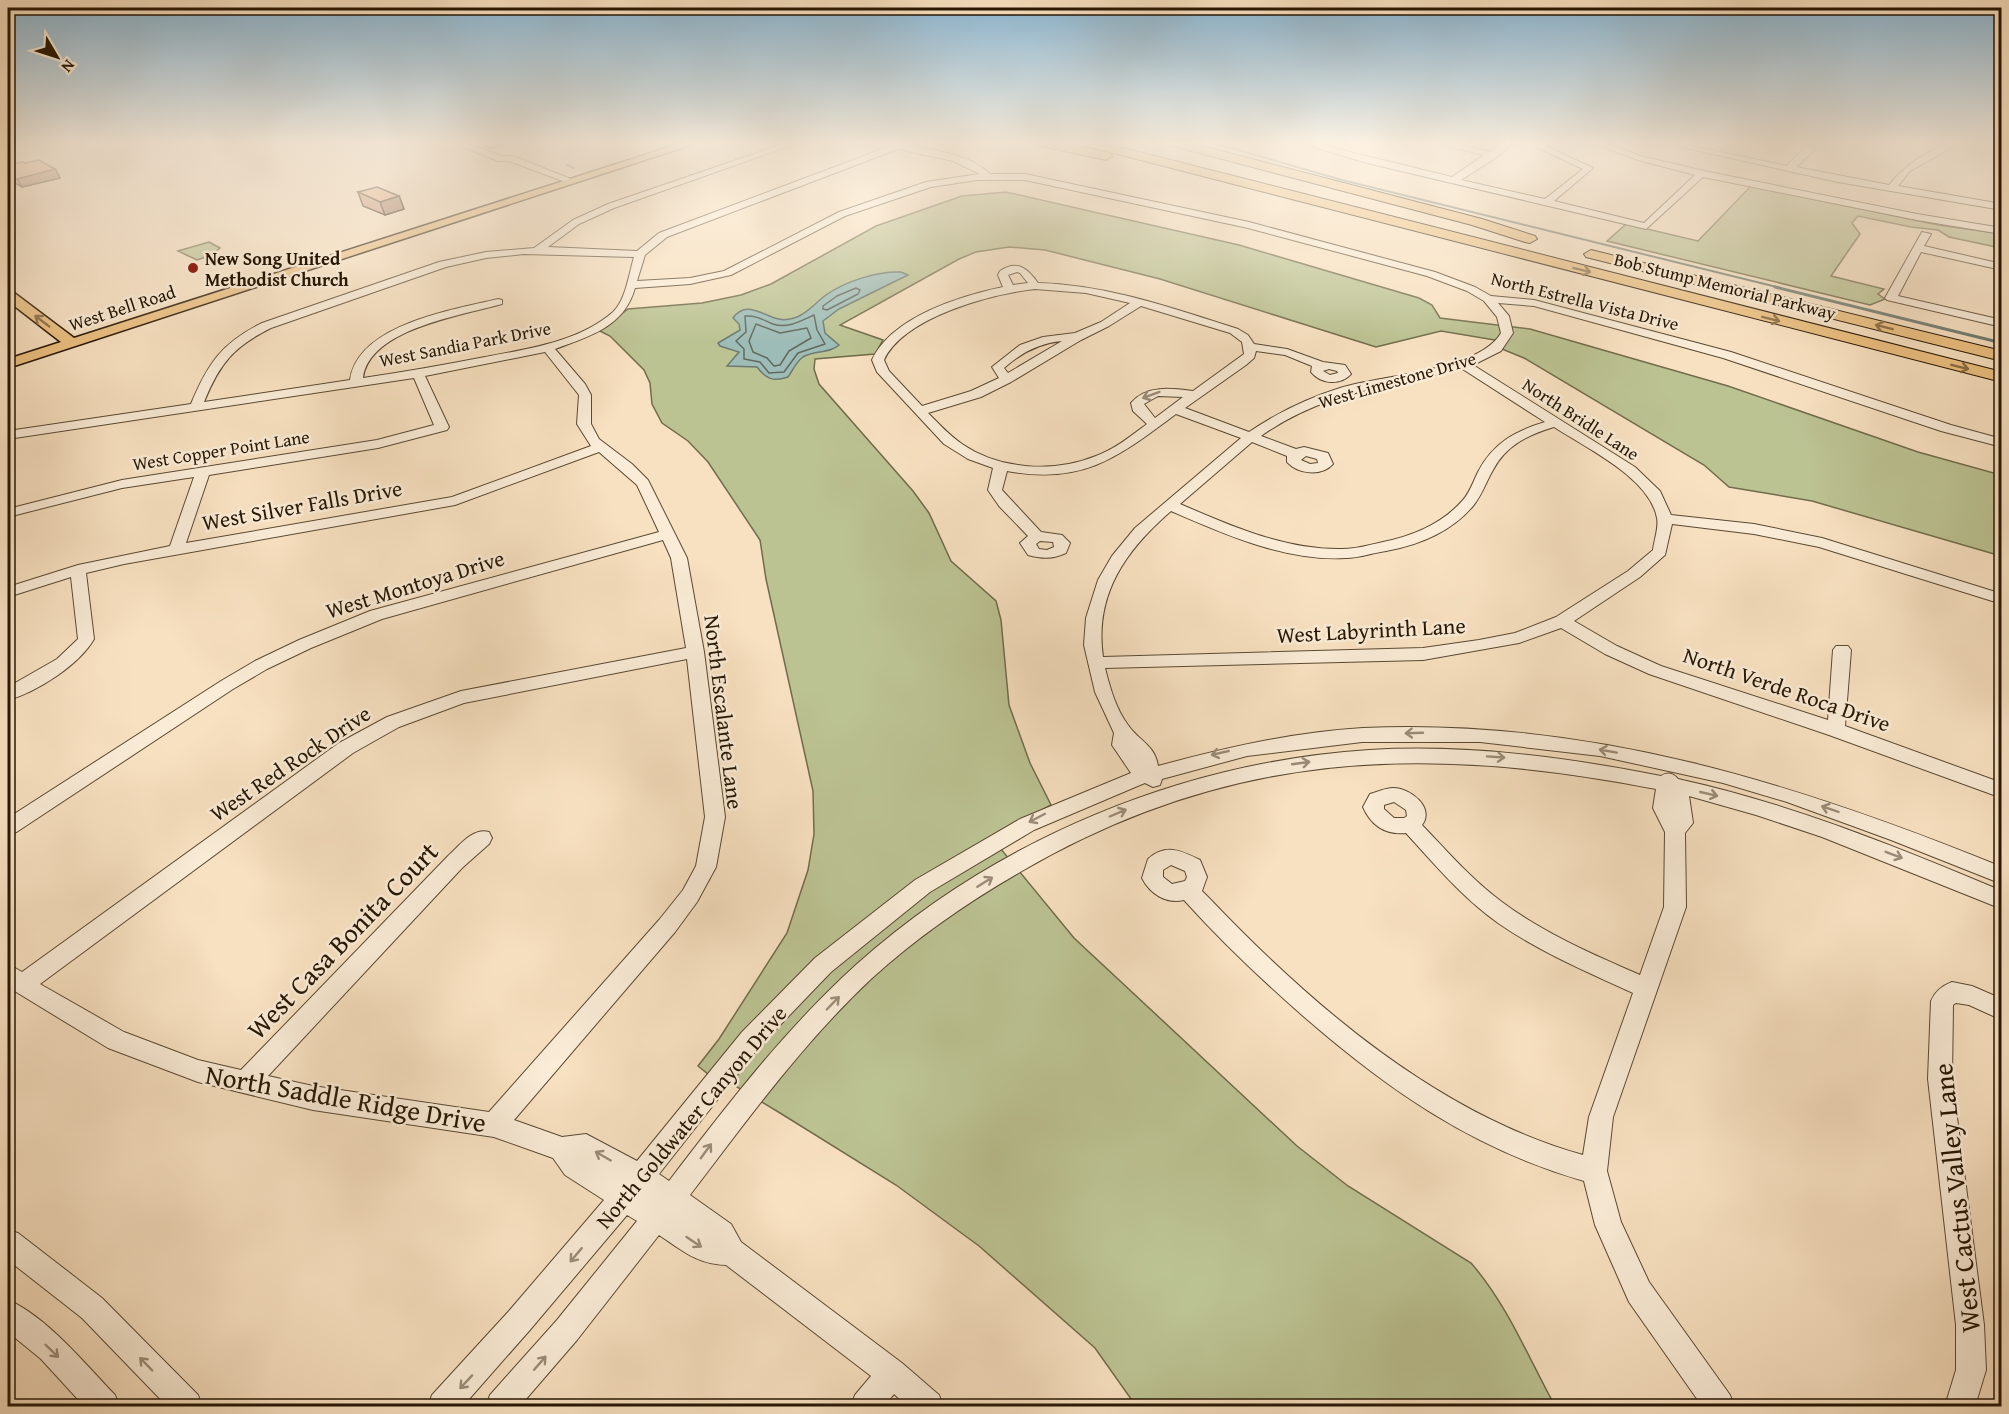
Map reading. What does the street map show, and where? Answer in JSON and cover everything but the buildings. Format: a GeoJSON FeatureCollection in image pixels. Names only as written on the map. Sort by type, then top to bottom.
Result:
{"type":"FeatureCollection","features":[{"type":"Feature","properties":{"kind":"highway","name":"Bob Stump Memorial Parkway"},"geometry":{"type":"LineString","coordinates":[[1346,209],[2001,377]]}},
{"type":"Feature","properties":{"kind":"highway"},"geometry":{"type":"LineString","coordinates":[[1416,209],[1536,240]]}},
{"type":"Feature","properties":{"kind":"highway","name":"Bob Stump Memorial Parkway"},"geometry":{"type":"LineString","coordinates":[[1574,250],[2001,356]]}},
{"type":"Feature","properties":{"kind":"main road","name":"West Bell Road"},"geometry":{"type":"LineString","coordinates":[[8,364],[60,343],[475,209]]}},
{"type":"Feature","properties":{"kind":"main road"},"geometry":{"type":"LineString","coordinates":[[8,295],[60,343]]}},
{"type":"Feature","properties":{"kind":"main road"},"geometry":{"type":"LineString","coordinates":[[8,313],[60,343]]}},
{"type":"Feature","properties":{"kind":"main road","name":"West Bell Road"},"geometry":{"type":"LineString","coordinates":[[8,354],[60,343]]}},
{"type":"Feature","properties":{"kind":"street"},"geometry":{"type":"LineString","coordinates":[[536,251],[566,228],[605,209]]}},
{"type":"Feature","properties":{"kind":"street"},"geometry":{"type":"LineString","coordinates":[[196,407],[210,372],[219,358],[232,346],[260,328],[444,264],[495,254],[536,251],[640,254],[651,243],[678,228],[729,209]]}},
{"type":"Feature","properties":{"kind":"street"},"geometry":{"type":"LineString","coordinates":[[630,285],[690,281],[727,273],[855,209]]}},
{"type":"Feature","properties":{"kind":"street","name":"North Estrella Vista Drive"},"geometry":{"type":"LineString","coordinates":[[1175,209],[1268,230],[1431,274],[1464,286],[1488,299],[1534,303],[1727,355],[1937,425],[2001,443]]}},
{"type":"Feature","properties":{"kind":"street"},"geometry":{"type":"LineString","coordinates":[[1576,209],[1646,226],[1664,209]]}},
{"type":"Feature","properties":{"kind":"street"},"geometry":{"type":"LineString","coordinates":[[1877,209],[2001,231]]}},
{"type":"Feature","properties":{"kind":"street"},"geometry":{"type":"LineString","coordinates":[[1926,234],[1891,298],[2001,324]]}},
{"type":"Feature","properties":{"kind":"street"},"geometry":{"type":"LineString","coordinates":[[1918,248],[2001,267]]}},
{"type":"Feature","properties":{"kind":"street","name":"West Sandia Park Drive"},"geometry":{"type":"LineString","coordinates":[[8,435],[356,384],[548,348],[589,332],[617,314],[625,303],[640,254]]}},
{"type":"Feature","properties":{"kind":"street"},"geometry":{"type":"LineString","coordinates":[[1004,289],[1003,275],[1005,271],[1011,269],[1024,271],[1035,286]]}},
{"type":"Feature","properties":{"kind":"street"},"geometry":{"type":"LineString","coordinates":[[1035,286],[1087,288],[1234,332],[1247,341],[1251,347],[1250,355],[1119,450],[1102,459],[1078,467],[1036,470],[1001,465],[977,458],[956,446],[883,372],[878,360],[893,338],[948,306],[968,297],[1004,289],[1035,286]]}},
{"type":"Feature","properties":{"kind":"street","name":"West Limestone Drive"},"geometry":{"type":"LineString","coordinates":[[1162,795],[1148,774],[1135,766],[1121,746],[1123,732],[1101,690],[1096,663],[1094,621],[1104,586],[1118,559],[1144,526],[1250,437],[1301,408],[1346,390],[1462,363],[1482,357],[1496,349],[1507,333],[1503,316],[1488,299]]}},
{"type":"Feature","properties":{"kind":"street"},"geometry":{"type":"LineString","coordinates":[[356,384],[360,364],[386,340],[424,322],[498,302]]}},
{"type":"Feature","properties":{"kind":"street"},"geometry":{"type":"LineString","coordinates":[[921,411],[976,394],[1007,379],[1077,337],[1105,324],[1139,302]]}},
{"type":"Feature","properties":{"kind":"street"},"geometry":{"type":"LineString","coordinates":[[1007,379],[999,372],[999,367],[1035,341],[1077,337]]}},
{"type":"Feature","properties":{"kind":"street"},"geometry":{"type":"LineString","coordinates":[[1251,347],[1286,352],[1321,366]]}},
{"type":"Feature","properties":{"kind":"street","name":"North Escalante Lane"},"geometry":{"type":"LineString","coordinates":[[494,1125],[667,926],[690,896],[706,867],[715,817],[695,652],[679,558],[643,483],[627,467],[593,441],[584,424],[585,395],[581,387],[548,348]]}},
{"type":"Feature","properties":{"kind":"street","name":"North Bridle Lane"},"geometry":{"type":"LineString","coordinates":[[1462,363],[1630,470],[1654,494],[1665,519]]}},
{"type":"Feature","properties":{"kind":"street","name":"West Copper Point Lane"},"geometry":{"type":"LineString","coordinates":[[8,513],[122,484],[378,444],[442,427],[417,374]]}},
{"type":"Feature","properties":{"kind":"street"},"geometry":{"type":"LineString","coordinates":[[1154,424],[1138,408],[1137,403],[1147,395],[1158,392],[1194,395]]}},
{"type":"Feature","properties":{"kind":"street"},"geometry":{"type":"LineString","coordinates":[[1174,409],[1296,454]]}},
{"type":"Feature","properties":{"kind":"street"},"geometry":{"type":"LineString","coordinates":[[1170,505],[1235,533],[1293,547],[1341,554],[1404,544],[1442,528],[1470,501],[1492,459],[1503,446],[1522,433],[1555,423]]}},
{"type":"Feature","properties":{"kind":"street","name":"West Silver Falls Drive"},"geometry":{"type":"LineString","coordinates":[[8,592],[78,570],[177,549],[454,501],[600,447]]}},
{"type":"Feature","properties":{"kind":"street"},"geometry":{"type":"LineString","coordinates":[[1001,465],[995,490],[1004,503],[1037,536]]}},
{"type":"Feature","properties":{"kind":"street"},"geometry":{"type":"LineString","coordinates":[[177,549],[203,470]]}},
{"type":"Feature","properties":{"kind":"street"},"geometry":{"type":"LineString","coordinates":[[1665,519],[1754,529],[1822,543],[2001,599]]}},
{"type":"Feature","properties":{"kind":"street","name":"West Labyrinth Lane"},"geometry":{"type":"LineString","coordinates":[[1096,663],[1423,654],[1519,638],[1562,621],[1634,574],[1660,552],[1665,519]]}},
{"type":"Feature","properties":{"kind":"street","name":"West Montoya Drive"},"geometry":{"type":"LineString","coordinates":[[8,828],[227,685],[261,665],[314,640],[410,604],[669,534]]}},
{"type":"Feature","properties":{"kind":"street"},"geometry":{"type":"LineString","coordinates":[[8,694],[71,658],[83,648],[86,639],[78,570]]}},
{"type":"Feature","properties":{"kind":"street","name":"North Verde Roca Drive"},"geometry":{"type":"LineString","coordinates":[[1562,621],[1611,650],[1655,670],[1836,730],[2001,791]]}},
{"type":"Feature","properties":{"kind":"street"},"geometry":{"type":"LineString","coordinates":[[1836,730],[1842,650]]}},
{"type":"Feature","properties":{"kind":"street","name":"West Red Rock Drive"},"geometry":{"type":"LineString","coordinates":[[14,979],[346,748],[393,722],[461,697],[496,688],[695,652]]}},
{"type":"Feature","properties":{"kind":"street","name":"North Goldwater Canyon Drive"},"geometry":{"type":"LineString","coordinates":[[443,1407],[536,1304],[752,1037],[821,967],[911,895],[982,849],[1043,814],[1186,761],[1277,743],[1353,735],[1429,732],[1520,737],[1665,762],[1720,775],[1830,809],[2001,876]]}},
{"type":"Feature","properties":{"kind":"street","name":"North Goldwater Canyon Drive"},"geometry":{"type":"LineString","coordinates":[[501,1407],[559,1341],[664,1208],[725,1125],[781,1057],[847,987],[893,946],[941,909],[1020,860],[1073,832],[1162,795],[1251,771],[1330,759],[1437,754],[1525,759],[1668,784],[1721,797],[1828,830],[1895,855],[2001,900]]}},
{"type":"Feature","properties":{"kind":"street"},"geometry":{"type":"LineString","coordinates":[[1665,762],[1668,784],[1662,795],[1665,820],[1675,830],[1675,907],[1601,1117],[1594,1171],[1608,1225],[1638,1292],[1719,1407]]}},
{"type":"Feature","properties":{"kind":"street"},"geometry":{"type":"LineString","coordinates":[[1410,825],[1460,877],[1506,917],[1580,958],[1646,988]]}},
{"type":"Feature","properties":{"kind":"street","name":"West Casa Bonita Court"},"geometry":{"type":"LineString","coordinates":[[245,1083],[455,862],[482,838]]}},
{"type":"Feature","properties":{"kind":"street"},"geometry":{"type":"LineString","coordinates":[[1188,890],[1244,950],[1356,1047],[1419,1094],[1453,1115],[1504,1140],[1553,1161],[1594,1171]]}},
{"type":"Feature","properties":{"kind":"street","name":"North Saddle Ridge Drive"},"geometry":{"type":"LineString","coordinates":[[14,979],[116,1040],[198,1071],[314,1098],[494,1125],[562,1149],[574,1166],[632,1187],[664,1208],[708,1251],[731,1252],[892,1373],[928,1407]]}},
{"type":"Feature","properties":{"kind":"street","name":"West Cactus Valley Lane"},"geometry":{"type":"LineString","coordinates":[[1960,1407],[1971,1370],[1970,1325],[1940,1079],[1942,1001],[1952,992],[1972,996],[2001,1010]]}},
{"type":"Feature","properties":{"kind":"street"},"geometry":{"type":"LineString","coordinates":[[8,1243],[92,1308],[187,1407]]}},
{"type":"Feature","properties":{"kind":"street"},"geometry":{"type":"LineString","coordinates":[[8,1314],[51,1349],[104,1407]]}},
{"type":"Feature","properties":{"kind":"street"},"geometry":{"type":"LineString","coordinates":[[866,1407],[892,1373]]}},
{"type":"Feature","properties":{"kind":"green space"},"geometry":{"type":"Polygon","coordinates":[[[925,209],[1081,209],[1239,245],[1419,298],[1432,305],[1440,318],[1530,329],[1728,386],[1918,452],[2001,475],[2001,556],[1812,501],[1729,487],[1704,465],[1524,358],[1492,345],[1495,340],[1441,331],[1376,347],[1160,279],[1045,250],[1009,247],[976,252],[959,259],[840,325],[883,340],[875,354],[815,359],[814,369],[819,384],[913,491],[929,513],[951,561],[996,601],[1001,620],[1009,705],[1030,763],[1051,805],[991,837],[1074,938],[1297,1146],[1348,1186],[1471,1263],[1507,1314],[1555,1406],[1136,1406],[1095,1348],[979,1246],[896,1185],[734,1085],[713,1078],[698,1066],[719,1039],[787,933],[808,870],[814,834],[813,791],[766,579],[760,540],[708,462],[688,441],[662,423],[652,404],[650,383],[644,370],[610,336],[600,331],[628,309],[702,303],[741,295],[771,284],[876,226],[925,209]]]}},
{"type":"Feature","properties":{"kind":"green space"},"geometry":{"type":"Polygon","coordinates":[[[1729,209],[1861,209],[1938,225],[2002,234],[2001,248],[1949,237],[1938,230],[1858,216],[1852,223],[1860,234],[1831,276],[1884,289],[1878,294],[1885,299],[1870,305],[1607,241],[1626,224],[1698,241],[1729,209]]]}},
{"type":"Feature","properties":{"kind":"green space"},"geometry":{"type":"Polygon","coordinates":[[[209,242],[220,248],[212,255],[197,260],[178,251],[209,242]]]}},
{"type":"Feature","properties":{"kind":"water"},"geometry":{"type":"Polygon","coordinates":[[[901,272],[908,275],[839,309],[823,321],[825,333],[839,345],[831,350],[803,357],[788,377],[774,379],[767,377],[757,367],[727,366],[739,352],[720,346],[718,343],[740,330],[739,324],[733,318],[738,312],[755,310],[786,320],[801,315],[826,295],[852,281],[882,273],[901,272]]]}},
{"type":"Feature","properties":{"kind":"waterway"},"geometry":{"type":"LineString","coordinates":[[1460,209],[1781,288]]}},
{"type":"Feature","properties":{"kind":"waterway"},"geometry":{"type":"LineString","coordinates":[[1775,287],[2002,343]]}},
{"type":"Feature","properties":{"kind":"place","name":"New Song United Methodist Church"},"geometry":{"type":"Point","coordinates":[193,268]}}]}
